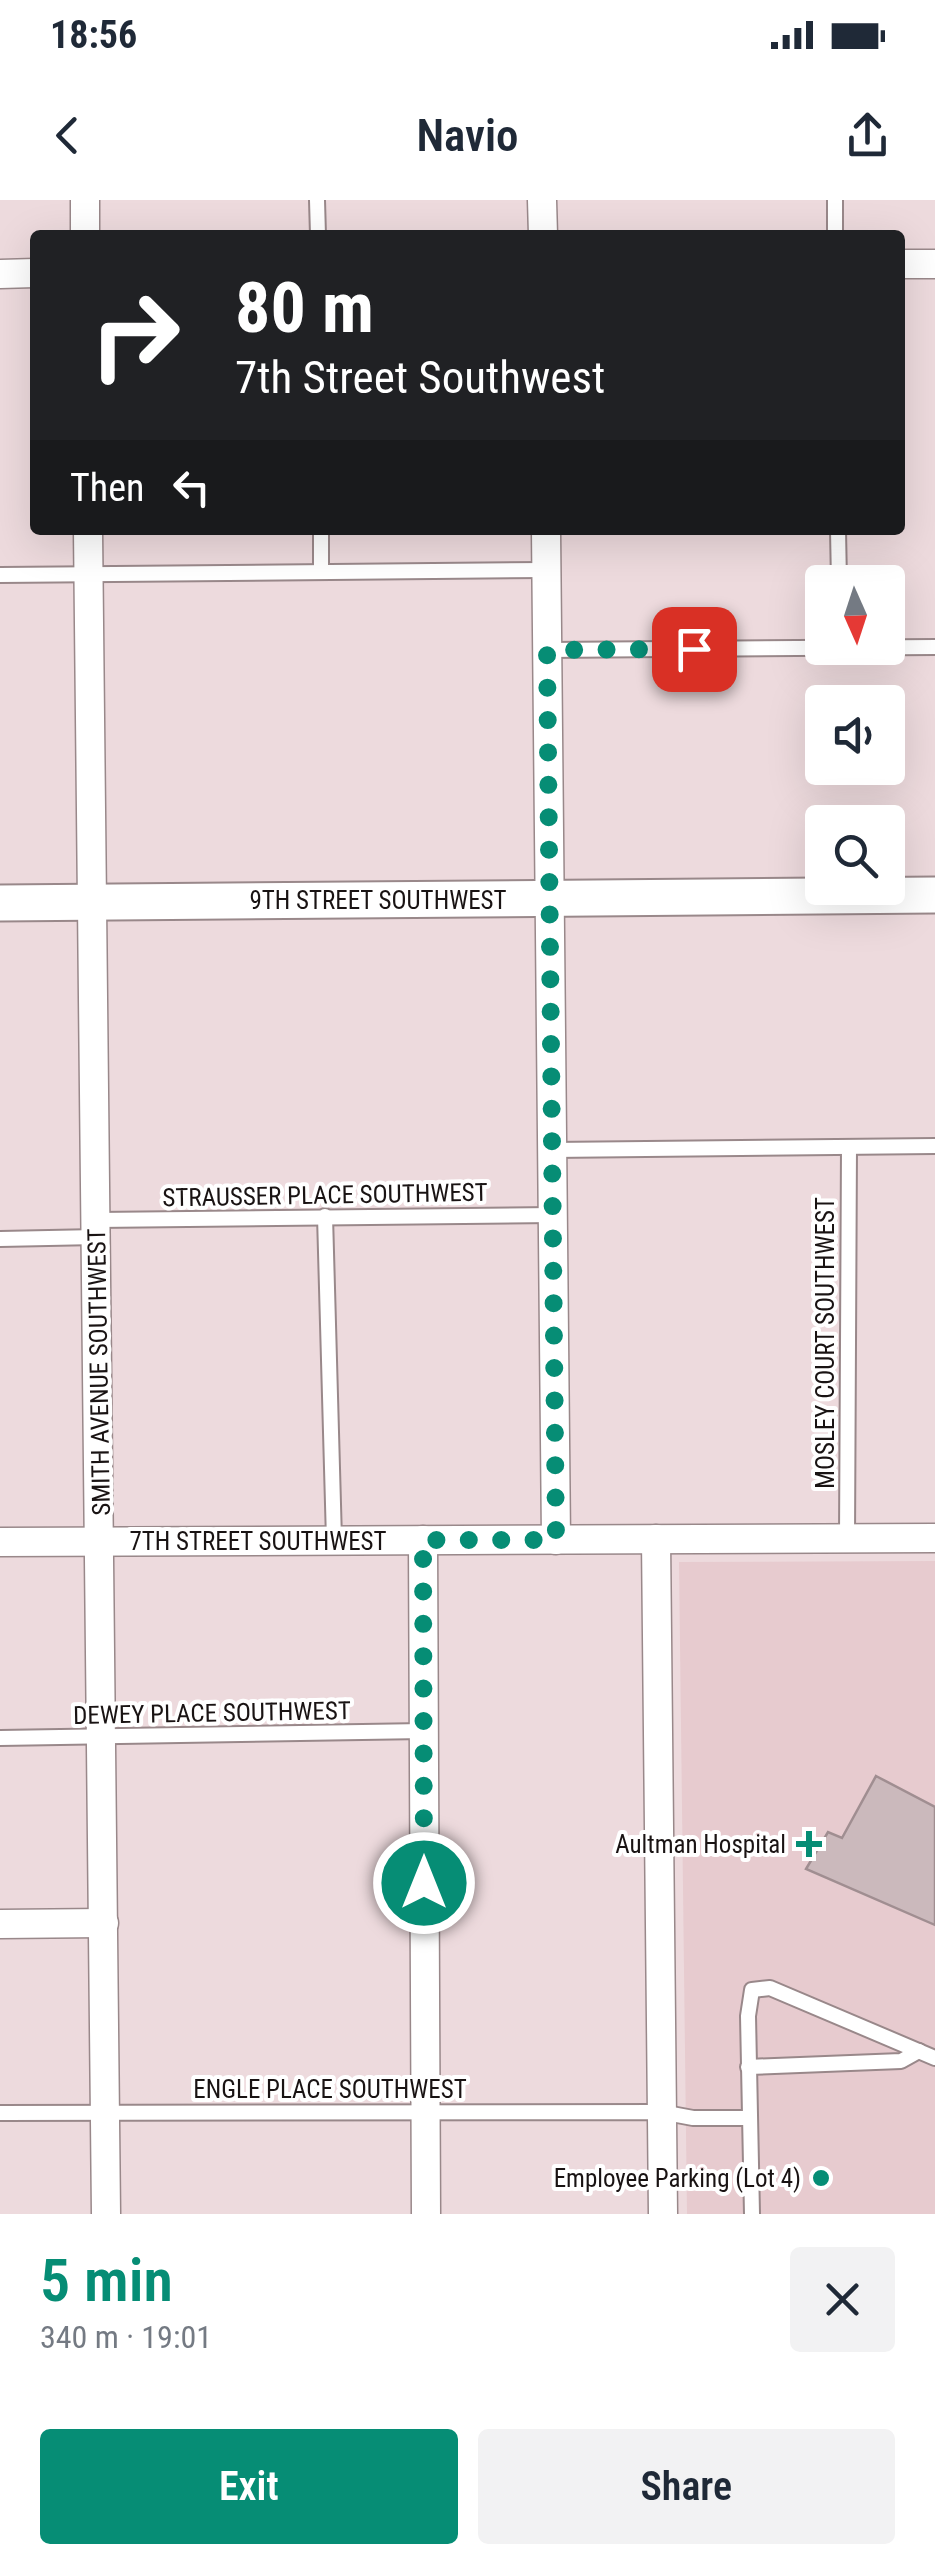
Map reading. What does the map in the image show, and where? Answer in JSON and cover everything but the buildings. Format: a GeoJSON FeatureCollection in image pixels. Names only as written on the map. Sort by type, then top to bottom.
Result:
{"type":"FeatureCollection","features":[{"type":"Feature","properties":{"kind":"street"},"geometry":{"type":"LineString","coordinates":[[85,200],[85,230]]}},
{"type":"Feature","properties":{"kind":"street"},"geometry":{"type":"LineString","coordinates":[[542,200],[542,230]]}},
{"type":"Feature","properties":{"kind":"street"},"geometry":{"type":"LineString","coordinates":[[905,264],[935,264]]}},
{"type":"Feature","properties":{"kind":"street"},"geometry":{"type":"LineString","coordinates":[[0,274],[30,274]]}},
{"type":"Feature","properties":{"kind":"street","name":"SMITH AVENUE SOUTHWEST"},"geometry":{"type":"LineString","coordinates":[[88,535],[106,2214]]}},
{"type":"Feature","properties":{"kind":"street"},"geometry":{"type":"LineString","coordinates":[[546,535],[556,1540]]}},
{"type":"Feature","properties":{"kind":"street","name":"9TH STREET SOUTHWEST"},"geometry":{"type":"LineString","coordinates":[[0,902],[935,896]]}},
{"type":"Feature","properties":{"kind":"street","name":"7TH STREET SOUTHWEST"},"geometry":{"type":"LineString","coordinates":[[0,1542],[935,1538]]}},
{"type":"Feature","properties":{"kind":"street"},"geometry":{"type":"LineString","coordinates":[[656,1539],[663,2214]]}},
{"type":"Feature","properties":{"kind":"street"},"geometry":{"type":"LineString","coordinates":[[423,1540],[426,2214]]}},
{"type":"Feature","properties":{"kind":"street"},"geometry":{"type":"LineString","coordinates":[[0,1924],[104,1924]]}},
{"type":"Feature","properties":{"kind":"lane"},"geometry":{"type":"LineString","coordinates":[[317,200],[318,230]]}},
{"type":"Feature","properties":{"kind":"lane"},"geometry":{"type":"LineString","coordinates":[[835,200],[835,230]]}},
{"type":"Feature","properties":{"kind":"lane"},"geometry":{"type":"LineString","coordinates":[[320,535],[321,572]]}},
{"type":"Feature","properties":{"kind":"lane"},"geometry":{"type":"LineString","coordinates":[[838,535],[839,565]]}},
{"type":"Feature","properties":{"kind":"lane"},"geometry":{"type":"LineString","coordinates":[[0,575],[546,570]]}},
{"type":"Feature","properties":{"kind":"lane"},"geometry":{"type":"LineString","coordinates":[[905,647],[935,647]]}},
{"type":"Feature","properties":{"kind":"lane"},"geometry":{"type":"LineString","coordinates":[[547,650],[805,648]]}},
{"type":"Feature","properties":{"kind":"lane","name":"MOSLEY COURT SOUTHWEST"},"geometry":{"type":"LineString","coordinates":[[847,1539],[849,1146]]}},
{"type":"Feature","properties":{"kind":"lane"},"geometry":{"type":"LineString","coordinates":[[552,1150],[935,1146]]}},
{"type":"Feature","properties":{"kind":"lane","name":"STRAUSSER PLACE SOUTHWEST"},"geometry":{"type":"LineString","coordinates":[[0,1239],[97,1229],[324,1216],[554,1215]]}},
{"type":"Feature","properties":{"kind":"lane"},"geometry":{"type":"LineString","coordinates":[[324,1216],[334,1540]]}},
{"type":"Feature","properties":{"kind":"lane","name":"DEWEY PLACE SOUTHWEST"},"geometry":{"type":"LineString","coordinates":[[0,1738],[424,1731]]}},
{"type":"Feature","properties":{"kind":"lane"},"geometry":{"type":"LineString","coordinates":[[752,2214],[748,2067],[752,1990],[770,1988],[935,2058]]}},
{"type":"Feature","properties":{"kind":"lane"},"geometry":{"type":"LineString","coordinates":[[748,2067],[901,2061],[919,2052]]}},
{"type":"Feature","properties":{"kind":"lane","name":"ENGLE PLACE SOUTHWEST"},"geometry":{"type":"LineString","coordinates":[[0,2114],[661,2112],[693,2118],[748,2118]]}},
{"type":"Feature","properties":{"kind":"shaded area","name":"Aultman Hospital"},"geometry":{"type":"Polygon","coordinates":[[[935,1561],[935,2214],[687,2214],[679,1562],[935,1561]]]}},
{"type":"Feature","properties":{"kind":"place","name":"Aultman Hospital"},"geometry":{"type":"Point","coordinates":[809,1844]}},
{"type":"Feature","properties":{"kind":"place","name":"Employee Parking (Lot 4)"},"geometry":{"type":"Point","coordinates":[821,2178]}},
{"type":"Feature","properties":{"kind":"route"},"geometry":{"type":"LineString","coordinates":[[424,1883],[423,1540],[556,1540],[547,650],[694,649]]}}]}
